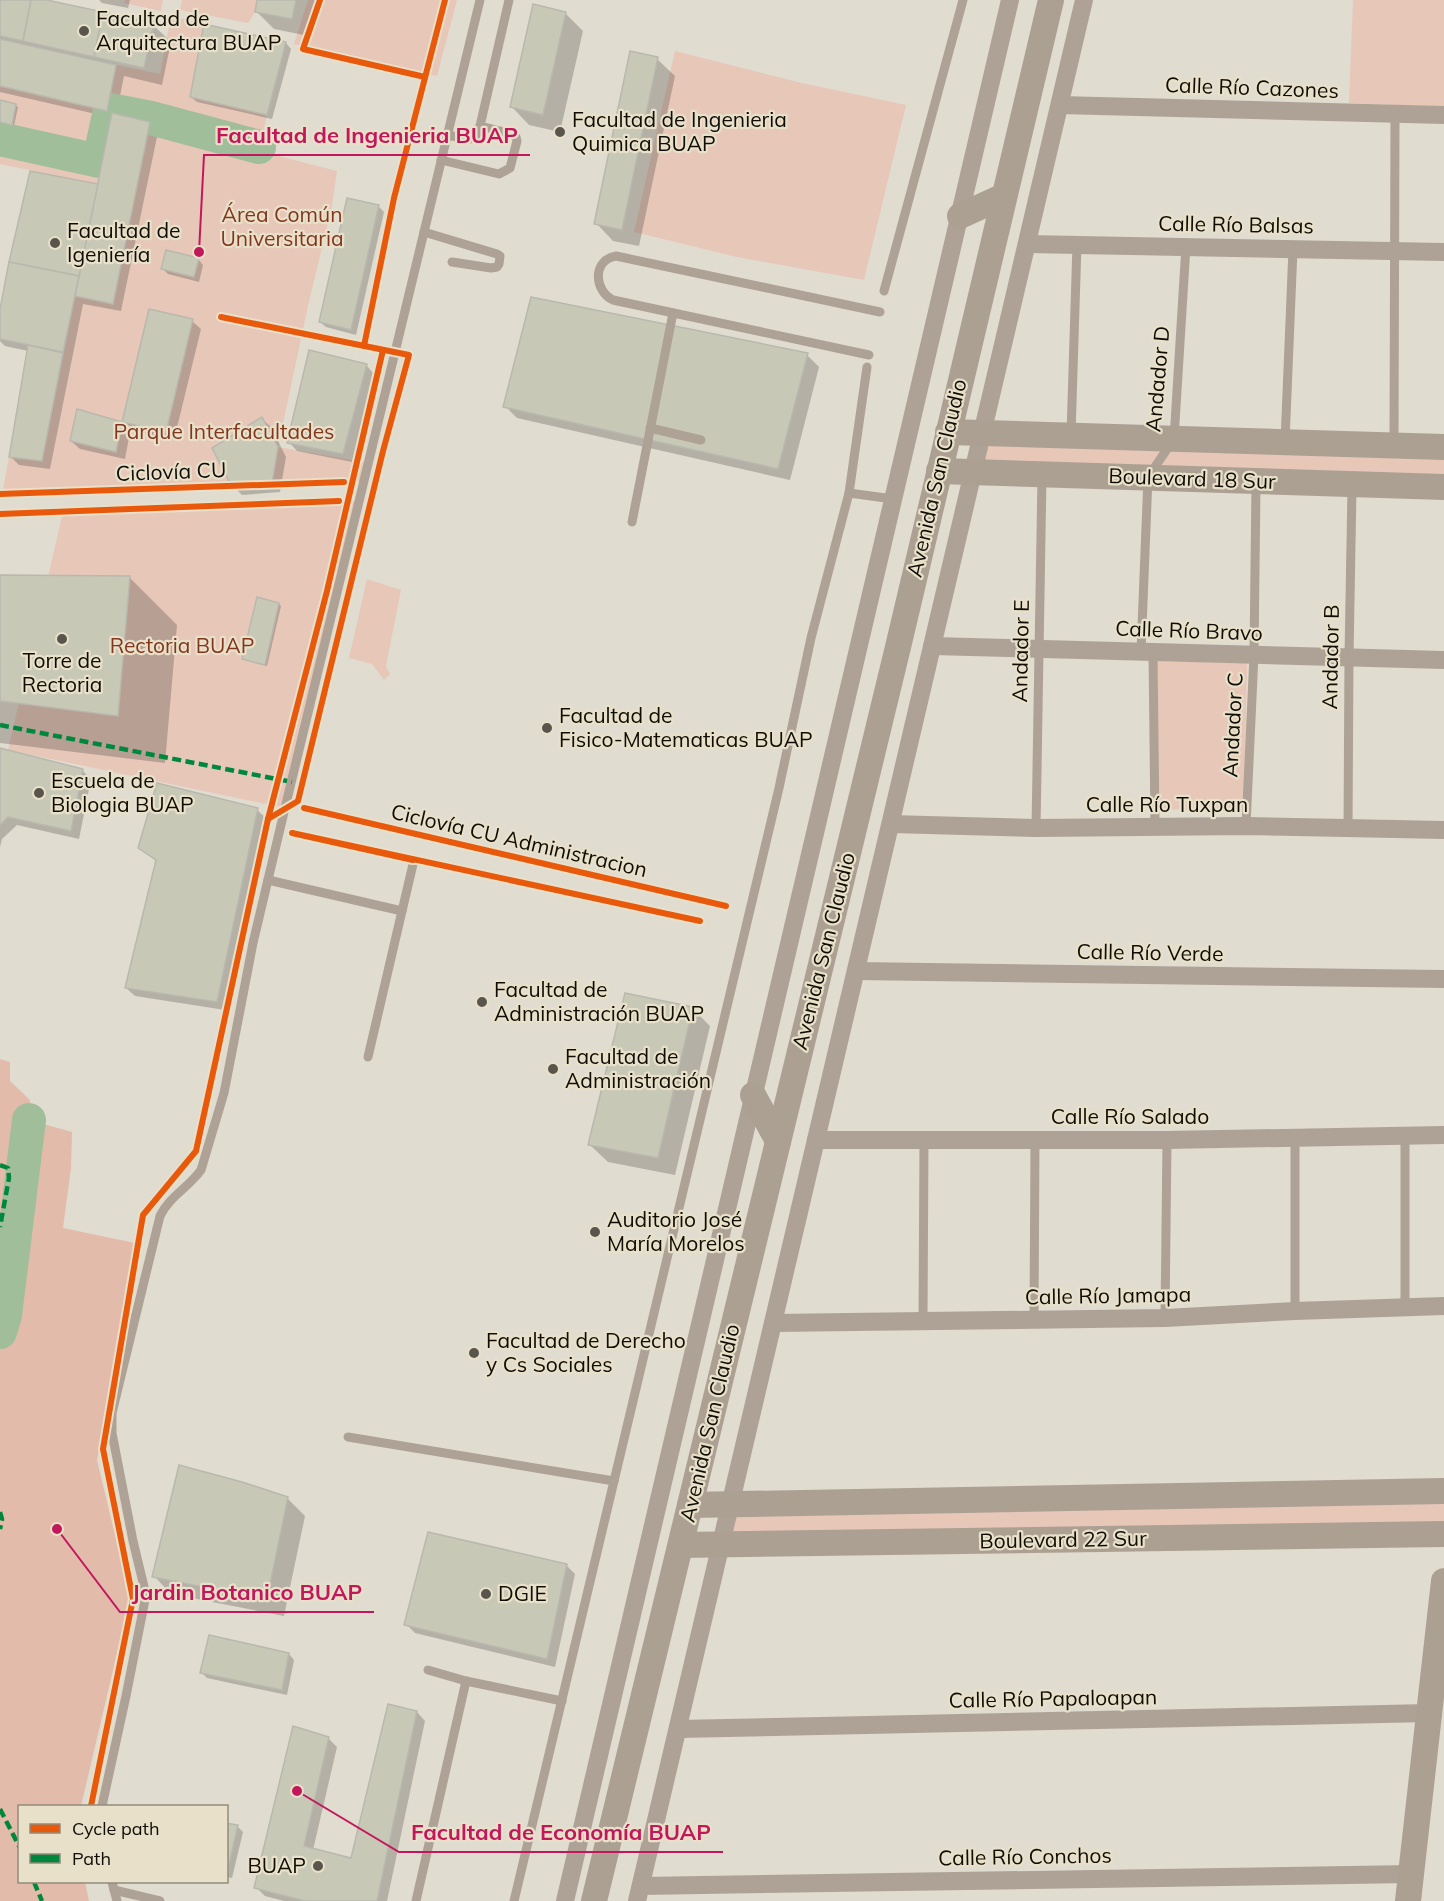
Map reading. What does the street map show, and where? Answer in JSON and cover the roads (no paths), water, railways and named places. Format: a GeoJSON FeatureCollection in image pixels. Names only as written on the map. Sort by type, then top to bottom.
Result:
{"type":"FeatureCollection","features":[{"type":"Feature","properties":{"kind":"street","name":"Avenida San Claudio"},"geometry":{"type":"LineString","coordinates":[[565,1901],[1010,0]]}},
{"type":"Feature","properties":{"kind":"street","name":"Avenida San Claudio"},"geometry":{"type":"LineString","coordinates":[[594,1901],[1051,0]]}},
{"type":"Feature","properties":{"kind":"street","name":"Avenida San Claudio"},"geometry":{"type":"LineString","coordinates":[[639,1894],[1084,0]]}},
{"type":"Feature","properties":{"kind":"street","name":"Calle Río Cazones"},"geometry":{"type":"LineString","coordinates":[[1060,105],[1444,115]]}},
{"type":"Feature","properties":{"kind":"street"},"geometry":{"type":"LineString","coordinates":[[960,216],[1004,196]]}},
{"type":"Feature","properties":{"kind":"street","name":"Calle Río Balsas"},"geometry":{"type":"LineString","coordinates":[[1027,244],[1444,252]]}},
{"type":"Feature","properties":{"kind":"street","name":"Boulevard 18 Sur"},"geometry":{"type":"LineString","coordinates":[[948,432],[1444,447]]}},
{"type":"Feature","properties":{"kind":"street","name":"Boulevard 18 Sur"},"geometry":{"type":"LineString","coordinates":[[939,471],[1444,487]]}},
{"type":"Feature","properties":{"kind":"street","name":"Calle Río Bravo"},"geometry":{"type":"LineString","coordinates":[[933,646],[1444,660]]}},
{"type":"Feature","properties":{"kind":"street","name":"Calle Río Tuxpan"},"geometry":{"type":"LineString","coordinates":[[891,824],[1036,828],[1246,826],[1348,830],[1444,830]]}},
{"type":"Feature","properties":{"kind":"street","name":"Calle Río Verde"},"geometry":{"type":"LineString","coordinates":[[856,971],[1444,979]]}},
{"type":"Feature","properties":{"kind":"street"},"geometry":{"type":"LineString","coordinates":[[753,1095],[778,1141]]}},
{"type":"Feature","properties":{"kind":"street","name":"Calle Río Salado"},"geometry":{"type":"LineString","coordinates":[[816,1140],[1167,1140],[1444,1135]]}},
{"type":"Feature","properties":{"kind":"street","name":"Calle Río Jamapa"},"geometry":{"type":"LineString","coordinates":[[773,1323],[1165,1318],[1444,1306]]}},
{"type":"Feature","properties":{"kind":"street","name":"Boulevard 22 Sur"},"geometry":{"type":"LineString","coordinates":[[690,1505],[1444,1491]]}},
{"type":"Feature","properties":{"kind":"street"},"geometry":{"type":"LineString","coordinates":[[916,1501],[916,1542]]}},
{"type":"Feature","properties":{"kind":"street","name":"Boulevard 22 Sur"},"geometry":{"type":"LineString","coordinates":[[681,1545],[1444,1534]]}},
{"type":"Feature","properties":{"kind":"street"},"geometry":{"type":"LineString","coordinates":[[1408,1901],[1444,1581]]}},
{"type":"Feature","properties":{"kind":"street","name":"Calle Río Papaloapan"},"geometry":{"type":"LineString","coordinates":[[678,1729],[1429,1713]]}},
{"type":"Feature","properties":{"kind":"street","name":"Calle Río Conchos"},"geometry":{"type":"LineString","coordinates":[[639,1894],[1411,1874]]}},
{"type":"Feature","properties":{"kind":"lane"},"geometry":{"type":"LineString","coordinates":[[102,1805],[146,1595],[112,1433],[112,1413],[160,1216],[167,1204],[196,1177],[204,1162],[224,1093],[253,943],[480,0]]}},
{"type":"Feature","properties":{"kind":"lane"},"geometry":{"type":"LineString","coordinates":[[447,135],[475,138],[480,126],[509,0]]}},
{"type":"Feature","properties":{"kind":"lane"},"geometry":{"type":"LineString","coordinates":[[884,291],[963,0]]}},
{"type":"Feature","properties":{"kind":"lane"},"geometry":{"type":"LineString","coordinates":[[1394,446],[1395,114]]}},
{"type":"Feature","properties":{"kind":"lane"},"geometry":{"type":"LineString","coordinates":[[441,160],[499,174],[510,168],[516,137],[513,134],[480,126]]}},
{"type":"Feature","properties":{"kind":"lane"},"geometry":{"type":"LineString","coordinates":[[424,232],[500,256],[497,267],[491,268],[452,262]]}},
{"type":"Feature","properties":{"kind":"lane"},"geometry":{"type":"LineString","coordinates":[[1070,436],[1077,244]]}},
{"type":"Feature","properties":{"kind":"lane","name":"Andador D"},"geometry":{"type":"LineString","coordinates":[[1148,477],[1174,439],[1186,246]]}},
{"type":"Feature","properties":{"kind":"lane"},"geometry":{"type":"LineString","coordinates":[[1285,443],[1293,249]]}},
{"type":"Feature","properties":{"kind":"lane"},"geometry":{"type":"LineString","coordinates":[[869,355],[614,300],[602,292],[599,283],[602,263],[609,257],[616,256],[880,312]]}},
{"type":"Feature","properties":{"kind":"lane"},"geometry":{"type":"LineString","coordinates":[[632,522],[673,313]]}},
{"type":"Feature","properties":{"kind":"lane"},"geometry":{"type":"LineString","coordinates":[[514,1901],[779,788],[811,638],[849,493],[867,367]]}},
{"type":"Feature","properties":{"kind":"lane"},"geometry":{"type":"LineString","coordinates":[[650,428],[701,440]]}},
{"type":"Feature","properties":{"kind":"lane","name":"Andador E"},"geometry":{"type":"LineString","coordinates":[[1036,828],[1042,474]]}},
{"type":"Feature","properties":{"kind":"lane"},"geometry":{"type":"LineString","coordinates":[[1148,477],[1147,652],[1155,827]]}},
{"type":"Feature","properties":{"kind":"lane","name":"Andador C"},"geometry":{"type":"LineString","coordinates":[[1246,826],[1254,655],[1256,481]]}},
{"type":"Feature","properties":{"kind":"lane","name":"Andador B"},"geometry":{"type":"LineString","coordinates":[[1348,830],[1353,484]]}},
{"type":"Feature","properties":{"kind":"lane"},"geometry":{"type":"LineString","coordinates":[[849,493],[893,499]]}},
{"type":"Feature","properties":{"kind":"lane"},"geometry":{"type":"LineString","coordinates":[[368,1057],[414,860]]}},
{"type":"Feature","properties":{"kind":"lane"},"geometry":{"type":"LineString","coordinates":[[268,880],[402,911]]}},
{"type":"Feature","properties":{"kind":"lane"},"geometry":{"type":"LineString","coordinates":[[1405,1307],[1406,1136]]}},
{"type":"Feature","properties":{"kind":"lane"},"geometry":{"type":"LineString","coordinates":[[1295,1138],[1295,1311]]}},
{"type":"Feature","properties":{"kind":"lane"},"geometry":{"type":"LineString","coordinates":[[923,1321],[924,1140]]}},
{"type":"Feature","properties":{"kind":"lane"},"geometry":{"type":"LineString","coordinates":[[1034,1320],[1035,1140]]}},
{"type":"Feature","properties":{"kind":"lane"},"geometry":{"type":"LineString","coordinates":[[1165,1318],[1167,1140]]}},
{"type":"Feature","properties":{"kind":"lane"},"geometry":{"type":"LineString","coordinates":[[348,1437],[614,1481]]}},
{"type":"Feature","properties":{"kind":"lane"},"geometry":{"type":"LineString","coordinates":[[428,1670],[466,1681],[562,1701]]}},
{"type":"Feature","properties":{"kind":"lane"},"geometry":{"type":"LineString","coordinates":[[416,1901],[466,1681]]}},
{"type":"Feature","properties":{"kind":"lane"},"geometry":{"type":"LineString","coordinates":[[113,1886],[117,1901]]}},
{"type":"Feature","properties":{"kind":"lane"},"geometry":{"type":"LineString","coordinates":[[113,1886],[159,1901]]}},
{"type":"Feature","properties":{"kind":"waterway"},"geometry":{"type":"LineString","coordinates":[[0,139],[99,161],[110,110],[151,118],[259,147]]}},
{"type":"Feature","properties":{"kind":"waterway"},"geometry":{"type":"LineString","coordinates":[[0,1332],[5,1315],[29,1120]]}},
{"type":"Feature","properties":{"kind":"place","name":"Facultad de Arquitectura BUAP"},"geometry":{"type":"Point","coordinates":[84,31]}},
{"type":"Feature","properties":{"kind":"place","name":"Facultad de Ingenieria Quimica BUAP"},"geometry":{"type":"Point","coordinates":[560,132]}},
{"type":"Feature","properties":{"kind":"place","name":"Facultad de Igeniería"},"geometry":{"type":"Point","coordinates":[55,243]}},
{"type":"Feature","properties":{"kind":"place","name":"Facultad de Ingenieria BUAP"},"geometry":{"type":"Point","coordinates":[199,252]}},
{"type":"Feature","properties":{"kind":"place","name":"Torre de Rectoria"},"geometry":{"type":"Point","coordinates":[62,639]}},
{"type":"Feature","properties":{"kind":"place","name":"Facultad de Fisico-Matematicas BUAP"},"geometry":{"type":"Point","coordinates":[547,728]}},
{"type":"Feature","properties":{"kind":"place","name":"Escuela de Biologia BUAP"},"geometry":{"type":"Point","coordinates":[39,793]}},
{"type":"Feature","properties":{"kind":"place","name":"Facultad de Administración BUAP"},"geometry":{"type":"Point","coordinates":[482,1002]}},
{"type":"Feature","properties":{"kind":"place","name":"Facultad de Administración"},"geometry":{"type":"Point","coordinates":[553,1069]}},
{"type":"Feature","properties":{"kind":"place","name":"Auditorio José María Morelos"},"geometry":{"type":"Point","coordinates":[595,1232]}},
{"type":"Feature","properties":{"kind":"place","name":"Facultad de Derecho y Cs Sociales"},"geometry":{"type":"Point","coordinates":[474,1353]}},
{"type":"Feature","properties":{"kind":"place","name":"Jardin Botanico BUAP"},"geometry":{"type":"Point","coordinates":[57,1529]}},
{"type":"Feature","properties":{"kind":"place","name":"DGIE"},"geometry":{"type":"Point","coordinates":[486,1594]}},
{"type":"Feature","properties":{"kind":"place","name":"Facultad de Economía BUAP"},"geometry":{"type":"Point","coordinates":[297,1791]}},
{"type":"Feature","properties":{"kind":"place","name":"BUAP"},"geometry":{"type":"Point","coordinates":[318,1866]}},
{"type":"Feature","properties":{"kind":"park label","name":"Área Común Universitaria"},"geometry":{"type":"Point","coordinates":[282,227]}},
{"type":"Feature","properties":{"kind":"park label","name":"Parque Interfacultades"},"geometry":{"type":"Point","coordinates":[224,432]}},
{"type":"Feature","properties":{"kind":"park label","name":"Rectoria BUAP"},"geometry":{"type":"Point","coordinates":[182,646]}}]}
